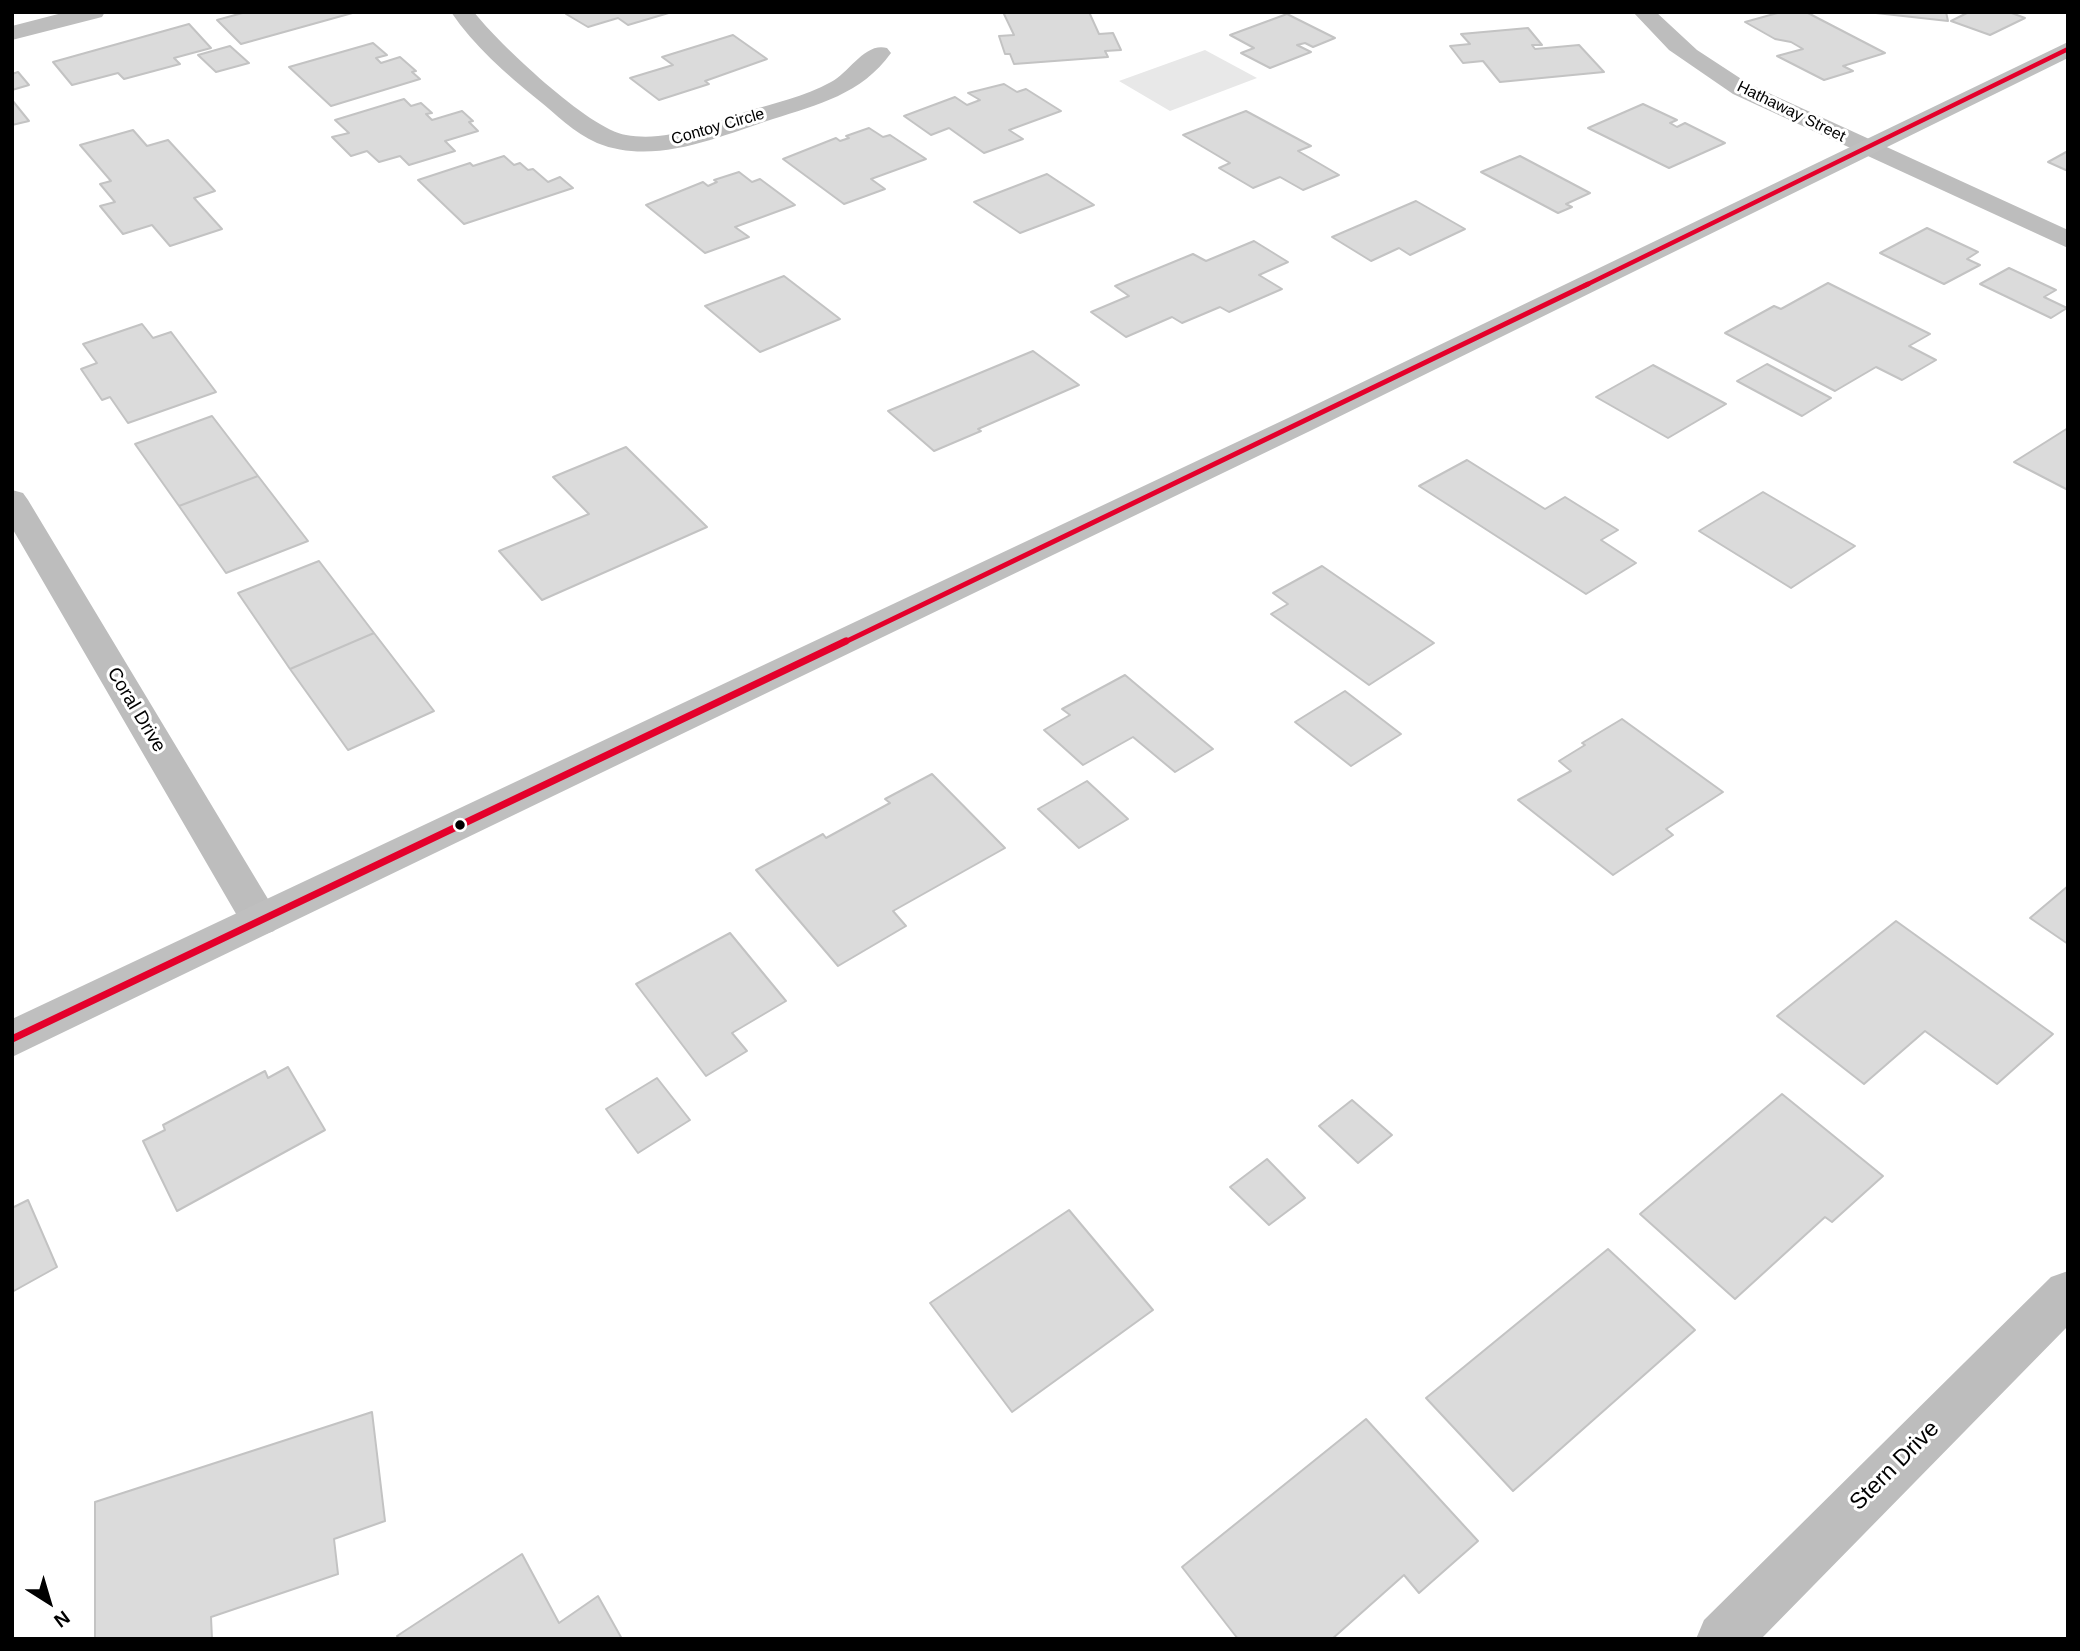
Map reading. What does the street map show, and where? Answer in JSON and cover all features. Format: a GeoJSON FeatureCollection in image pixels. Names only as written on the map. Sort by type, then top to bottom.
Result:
{"type":"FeatureCollection","features":[{"type":"Feature","properties":{"kind":"street"},"geometry":{"type":"LineString","coordinates":[[12,33],[94,12]]}},
{"type":"Feature","properties":{"kind":"street","name":"Contoy Circle"},"geometry":{"type":"LineString","coordinates":[[462,12],[481,38],[502,59],[589,128],[609,139],[637,143],[668,142],[706,134],[821,95],[851,79],[879,52]]}},
{"type":"Feature","properties":{"kind":"street","name":"Hathaway Street"},"geometry":{"type":"LineString","coordinates":[[1644,12],[1678,46],[1718,75],[1774,106],[2068,240]]}},
{"type":"Feature","properties":{"kind":"street"},"geometry":{"type":"LineString","coordinates":[[12,1039],[1250,448],[1868,149],[2068,49]]}},
{"type":"Feature","properties":{"kind":"street","name":"Coral Drive"},"geometry":{"type":"LineString","coordinates":[[12,500],[260,920]]}},
{"type":"Feature","properties":{"kind":"street","name":"Stern Drive"},"geometry":{"type":"LineString","coordinates":[[1723,1639],[2068,1293]]}},
{"type":"Feature","properties":{"kind":"shaded area"},"geometry":{"type":"Polygon","coordinates":[[[1205,50],[1257,78],[1170,111],[1119,81],[1205,50]]]}},
{"type":"Feature","properties":{"kind":"building"},"geometry":{"type":"Polygon","coordinates":[[[246,12],[356,12],[241,44],[217,20],[246,12]]]}},
{"type":"Feature","properties":{"kind":"building"},"geometry":{"type":"Polygon","coordinates":[[[672,12],[628,25],[618,18],[588,27],[566,14],[672,12]]]}},
{"type":"Feature","properties":{"kind":"building"},"geometry":{"type":"Polygon","coordinates":[[[1003,12],[1089,12],[1099,34],[1113,33],[1121,50],[1105,51],[1108,57],[1014,64],[1010,54],[1005,54],[999,36],[1014,35],[1003,12]]]}},
{"type":"Feature","properties":{"kind":"building"},"geometry":{"type":"Polygon","coordinates":[[[1781,12],[1806,12],[1885,53],[1843,66],[1853,71],[1824,80],[1777,56],[1803,49],[1791,42],[1775,39],[1745,22],[1781,12]]]}},
{"type":"Feature","properties":{"kind":"building"},"geometry":{"type":"Polygon","coordinates":[[[1867,12],[1946,12],[1948,21],[1867,12]]]}},
{"type":"Feature","properties":{"kind":"building"},"geometry":{"type":"Polygon","coordinates":[[[1969,12],[2009,12],[2025,18],[1990,35],[1951,21],[1969,12]]]}},
{"type":"Feature","properties":{"kind":"building"},"geometry":{"type":"Polygon","coordinates":[[[1287,14],[1335,38],[1313,47],[1305,43],[1297,45],[1311,52],[1270,68],[1241,53],[1254,48],[1230,35],[1287,14]]]}},
{"type":"Feature","properties":{"kind":"building"},"geometry":{"type":"Polygon","coordinates":[[[189,24],[211,48],[174,58],[180,64],[124,79],[118,73],[72,85],[53,62],[189,24]]]}},
{"type":"Feature","properties":{"kind":"building"},"geometry":{"type":"Polygon","coordinates":[[[1528,28],[1542,45],[1532,45],[1535,49],[1579,45],[1604,72],[1500,82],[1483,61],[1463,63],[1450,46],[1470,44],[1461,34],[1528,28]]]}},
{"type":"Feature","properties":{"kind":"building"},"geometry":{"type":"Polygon","coordinates":[[[733,35],[767,59],[705,81],[709,84],[659,100],[630,78],[673,65],[662,57],[733,35]]]}},
{"type":"Feature","properties":{"kind":"building"},"geometry":{"type":"Polygon","coordinates":[[[373,43],[387,55],[376,58],[381,63],[400,57],[416,71],[412,72],[420,79],[331,106],[289,67],[373,43]]]}},
{"type":"Feature","properties":{"kind":"building"},"geometry":{"type":"Polygon","coordinates":[[[230,46],[249,63],[216,72],[198,55],[230,46]]]}},
{"type":"Feature","properties":{"kind":"building"},"geometry":{"type":"Polygon","coordinates":[[[18,72],[29,85],[12,90],[12,74],[18,72]]]}},
{"type":"Feature","properties":{"kind":"building"},"geometry":{"type":"Polygon","coordinates":[[[1004,84],[1017,92],[1026,89],[1061,111],[1009,130],[1023,139],[984,153],[949,128],[931,135],[904,116],[955,97],[967,105],[980,100],[968,93],[1004,84]]]}},
{"type":"Feature","properties":{"kind":"building"},"geometry":{"type":"Polygon","coordinates":[[[404,99],[411,106],[421,103],[432,113],[426,114],[432,120],[462,111],[473,121],[469,122],[478,131],[445,141],[455,151],[409,165],[400,156],[379,162],[367,151],[351,156],[332,137],[349,133],[335,120],[404,99]]]}},
{"type":"Feature","properties":{"kind":"building"},"geometry":{"type":"Polygon","coordinates":[[[12,100],[29,121],[12,125],[12,100]]]}},
{"type":"Feature","properties":{"kind":"building"},"geometry":{"type":"Polygon","coordinates":[[[1643,104],[1677,120],[1670,123],[1677,127],[1685,123],[1725,143],[1669,168],[1588,128],[1643,104]]]}},
{"type":"Feature","properties":{"kind":"building"},"geometry":{"type":"Polygon","coordinates":[[[1246,111],[1311,146],[1298,151],[1339,175],[1303,190],[1280,177],[1253,188],[1219,168],[1230,163],[1183,135],[1246,111]]]}},
{"type":"Feature","properties":{"kind":"building"},"geometry":{"type":"Polygon","coordinates":[[[869,128],[883,137],[890,135],[926,159],[871,179],[885,189],[844,204],[783,159],[836,138],[840,141],[849,138],[846,136],[869,128]]]}},
{"type":"Feature","properties":{"kind":"building"},"geometry":{"type":"Polygon","coordinates":[[[133,130],[147,146],[168,140],[215,191],[194,198],[222,229],[170,246],[152,225],[123,234],[100,206],[115,202],[100,184],[111,181],[80,145],[133,130]]]}},
{"type":"Feature","properties":{"kind":"building"},"geometry":{"type":"Polygon","coordinates":[[[2068,151],[2068,171],[2048,162],[2068,151]]]}},
{"type":"Feature","properties":{"kind":"building"},"geometry":{"type":"Polygon","coordinates":[[[504,156],[514,165],[520,163],[528,170],[533,169],[548,182],[560,177],[573,188],[464,224],[418,180],[470,163],[473,166],[504,156]]]}},
{"type":"Feature","properties":{"kind":"building"},"geometry":{"type":"Polygon","coordinates":[[[1520,156],[1590,193],[1566,204],[1572,207],[1558,213],[1481,172],[1520,156]]]}},
{"type":"Feature","properties":{"kind":"building"},"geometry":{"type":"Polygon","coordinates":[[[739,172],[752,182],[760,179],[795,205],[735,227],[749,237],[705,253],[646,205],[703,182],[708,186],[717,182],[714,180],[739,172]]]}},
{"type":"Feature","properties":{"kind":"building"},"geometry":{"type":"Polygon","coordinates":[[[1047,174],[1094,205],[1020,233],[974,202],[1047,174]]]}},
{"type":"Feature","properties":{"kind":"building"},"geometry":{"type":"Polygon","coordinates":[[[1416,201],[1465,229],[1410,255],[1399,248],[1371,261],[1332,237],[1416,201]]]}},
{"type":"Feature","properties":{"kind":"building"},"geometry":{"type":"Polygon","coordinates":[[[1927,228],[1978,252],[1967,259],[1980,265],[1944,284],[1880,253],[1927,228]]]}},
{"type":"Feature","properties":{"kind":"building"},"geometry":{"type":"Polygon","coordinates":[[[1254,241],[1288,262],[1259,275],[1282,289],[1229,312],[1220,307],[1182,323],[1172,317],[1126,337],[1091,312],[1129,296],[1115,286],[1193,254],[1206,261],[1254,241]]]}},
{"type":"Feature","properties":{"kind":"building"},"geometry":{"type":"Polygon","coordinates":[[[2009,268],[2056,290],[2044,297],[2067,308],[2051,318],[1980,284],[2009,268]]]}},
{"type":"Feature","properties":{"kind":"building"},"geometry":{"type":"Polygon","coordinates":[[[784,276],[840,319],[760,352],[705,306],[784,276]]]}},
{"type":"Feature","properties":{"kind":"building"},"geometry":{"type":"Polygon","coordinates":[[[1828,283],[1930,334],[1909,346],[1936,360],[1902,380],[1876,367],[1835,391],[1725,333],[1774,306],[1781,309],[1828,283]]]}},
{"type":"Feature","properties":{"kind":"building"},"geometry":{"type":"Polygon","coordinates":[[[142,324],[153,338],[171,332],[216,392],[128,423],[110,397],[102,400],[81,369],[97,363],[83,344],[142,324]]]}},
{"type":"Feature","properties":{"kind":"building"},"geometry":{"type":"Polygon","coordinates":[[[1033,351],[1079,385],[934,451],[888,411],[1033,351]]]}},
{"type":"Feature","properties":{"kind":"building"},"geometry":{"type":"Polygon","coordinates":[[[1767,364],[1831,398],[1802,416],[1737,381],[1767,364]]]}},
{"type":"Feature","properties":{"kind":"building"},"geometry":{"type":"Polygon","coordinates":[[[1653,365],[1726,404],[1668,438],[1596,397],[1653,365]]]}},
{"type":"Feature","properties":{"kind":"building"},"geometry":{"type":"Polygon","coordinates":[[[212,416],[258,476],[179,506],[135,444],[212,416]]]}},
{"type":"Feature","properties":{"kind":"building"},"geometry":{"type":"Polygon","coordinates":[[[2068,428],[2068,490],[2014,462],[2068,428]]]}},
{"type":"Feature","properties":{"kind":"building"},"geometry":{"type":"Polygon","coordinates":[[[626,447],[707,527],[542,600],[499,551],[589,514],[553,477],[626,447]]]}},
{"type":"Feature","properties":{"kind":"building"},"geometry":{"type":"Polygon","coordinates":[[[1467,460],[1545,509],[1565,497],[1618,530],[1601,540],[1636,563],[1586,594],[1419,486],[1467,460]]]}},
{"type":"Feature","properties":{"kind":"building"},"geometry":{"type":"Polygon","coordinates":[[[258,476],[308,541],[226,573],[179,506],[258,476]]]}},
{"type":"Feature","properties":{"kind":"building"},"geometry":{"type":"Polygon","coordinates":[[[1763,492],[1855,546],[1791,588],[1699,531],[1763,492]]]}},
{"type":"Feature","properties":{"kind":"building"},"geometry":{"type":"Polygon","coordinates":[[[319,561],[374,633],[290,669],[238,593],[319,561]]]}},
{"type":"Feature","properties":{"kind":"building"},"geometry":{"type":"Polygon","coordinates":[[[1322,566],[1434,643],[1369,685],[1271,614],[1288,604],[1273,593],[1322,566]]]}},
{"type":"Feature","properties":{"kind":"building"},"geometry":{"type":"Polygon","coordinates":[[[374,633],[434,711],[348,750],[290,669],[374,633]]]}},
{"type":"Feature","properties":{"kind":"building"},"geometry":{"type":"Polygon","coordinates":[[[1125,675],[1213,749],[1175,772],[1133,737],[1083,765],[1044,730],[1070,715],[1062,709],[1125,675]]]}},
{"type":"Feature","properties":{"kind":"building"},"geometry":{"type":"Polygon","coordinates":[[[1345,691],[1401,734],[1351,766],[1295,722],[1345,691]]]}},
{"type":"Feature","properties":{"kind":"building"},"geometry":{"type":"Polygon","coordinates":[[[1622,719],[1723,792],[1666,829],[1673,835],[1613,875],[1518,800],[1571,771],[1559,761],[1585,745],[1582,743],[1622,719]]]}},
{"type":"Feature","properties":{"kind":"building"},"geometry":{"type":"Polygon","coordinates":[[[932,774],[1005,848],[893,911],[906,926],[838,966],[756,870],[823,834],[826,838],[890,803],[885,799],[932,774]]]}},
{"type":"Feature","properties":{"kind":"building"},"geometry":{"type":"Polygon","coordinates":[[[1087,781],[1128,819],[1079,848],[1038,809],[1087,781]]]}},
{"type":"Feature","properties":{"kind":"building"},"geometry":{"type":"Polygon","coordinates":[[[2068,886],[2068,944],[2030,918],[2068,886]]]}},
{"type":"Feature","properties":{"kind":"building"},"geometry":{"type":"Polygon","coordinates":[[[1896,921],[2053,1034],[1997,1084],[1925,1031],[1864,1084],[1777,1016],[1896,921]]]}},
{"type":"Feature","properties":{"kind":"building"},"geometry":{"type":"Polygon","coordinates":[[[730,933],[786,1001],[732,1033],[747,1051],[706,1076],[636,984],[730,933]]]}},
{"type":"Feature","properties":{"kind":"building"},"geometry":{"type":"Polygon","coordinates":[[[288,1067],[325,1130],[177,1211],[143,1141],[165,1130],[163,1125],[265,1071],[268,1078],[288,1067]]]}},
{"type":"Feature","properties":{"kind":"building"},"geometry":{"type":"Polygon","coordinates":[[[657,1078],[690,1120],[638,1153],[606,1109],[657,1078]]]}},
{"type":"Feature","properties":{"kind":"building"},"geometry":{"type":"Polygon","coordinates":[[[1782,1094],[1883,1176],[1832,1222],[1825,1217],[1735,1299],[1640,1214],[1782,1094]]]}},
{"type":"Feature","properties":{"kind":"building"},"geometry":{"type":"Polygon","coordinates":[[[1352,1100],[1392,1135],[1358,1163],[1319,1126],[1352,1100]]]}},
{"type":"Feature","properties":{"kind":"building"},"geometry":{"type":"Polygon","coordinates":[[[1267,1159],[1305,1198],[1269,1225],[1230,1187],[1267,1159]]]}},
{"type":"Feature","properties":{"kind":"building"},"geometry":{"type":"Polygon","coordinates":[[[28,1200],[57,1267],[12,1292],[12,1208],[28,1200]]]}},
{"type":"Feature","properties":{"kind":"building"},"geometry":{"type":"Polygon","coordinates":[[[1069,1210],[1153,1310],[1012,1412],[930,1303],[1069,1210]]]}},
{"type":"Feature","properties":{"kind":"building"},"geometry":{"type":"Polygon","coordinates":[[[1608,1249],[1695,1330],[1513,1491],[1426,1398],[1608,1249]]]}},
{"type":"Feature","properties":{"kind":"building"},"geometry":{"type":"Polygon","coordinates":[[[372,1412],[385,1521],[334,1539],[338,1574],[211,1617],[212,1639],[95,1639],[95,1502],[372,1412]]]}},
{"type":"Feature","properties":{"kind":"building"},"geometry":{"type":"Polygon","coordinates":[[[1366,1419],[1478,1541],[1419,1593],[1404,1575],[1332,1639],[1238,1639],[1182,1567],[1366,1419]]]}},
{"type":"Feature","properties":{"kind":"building"},"geometry":{"type":"Polygon","coordinates":[[[522,1554],[559,1623],[598,1596],[622,1639],[399,1639],[397,1636],[522,1554]]]}},
{"type":"Feature","properties":{"kind":"transit line"},"geometry":{"type":"LineString","coordinates":[[12,1039],[1299,425],[2068,49]]}}]}
